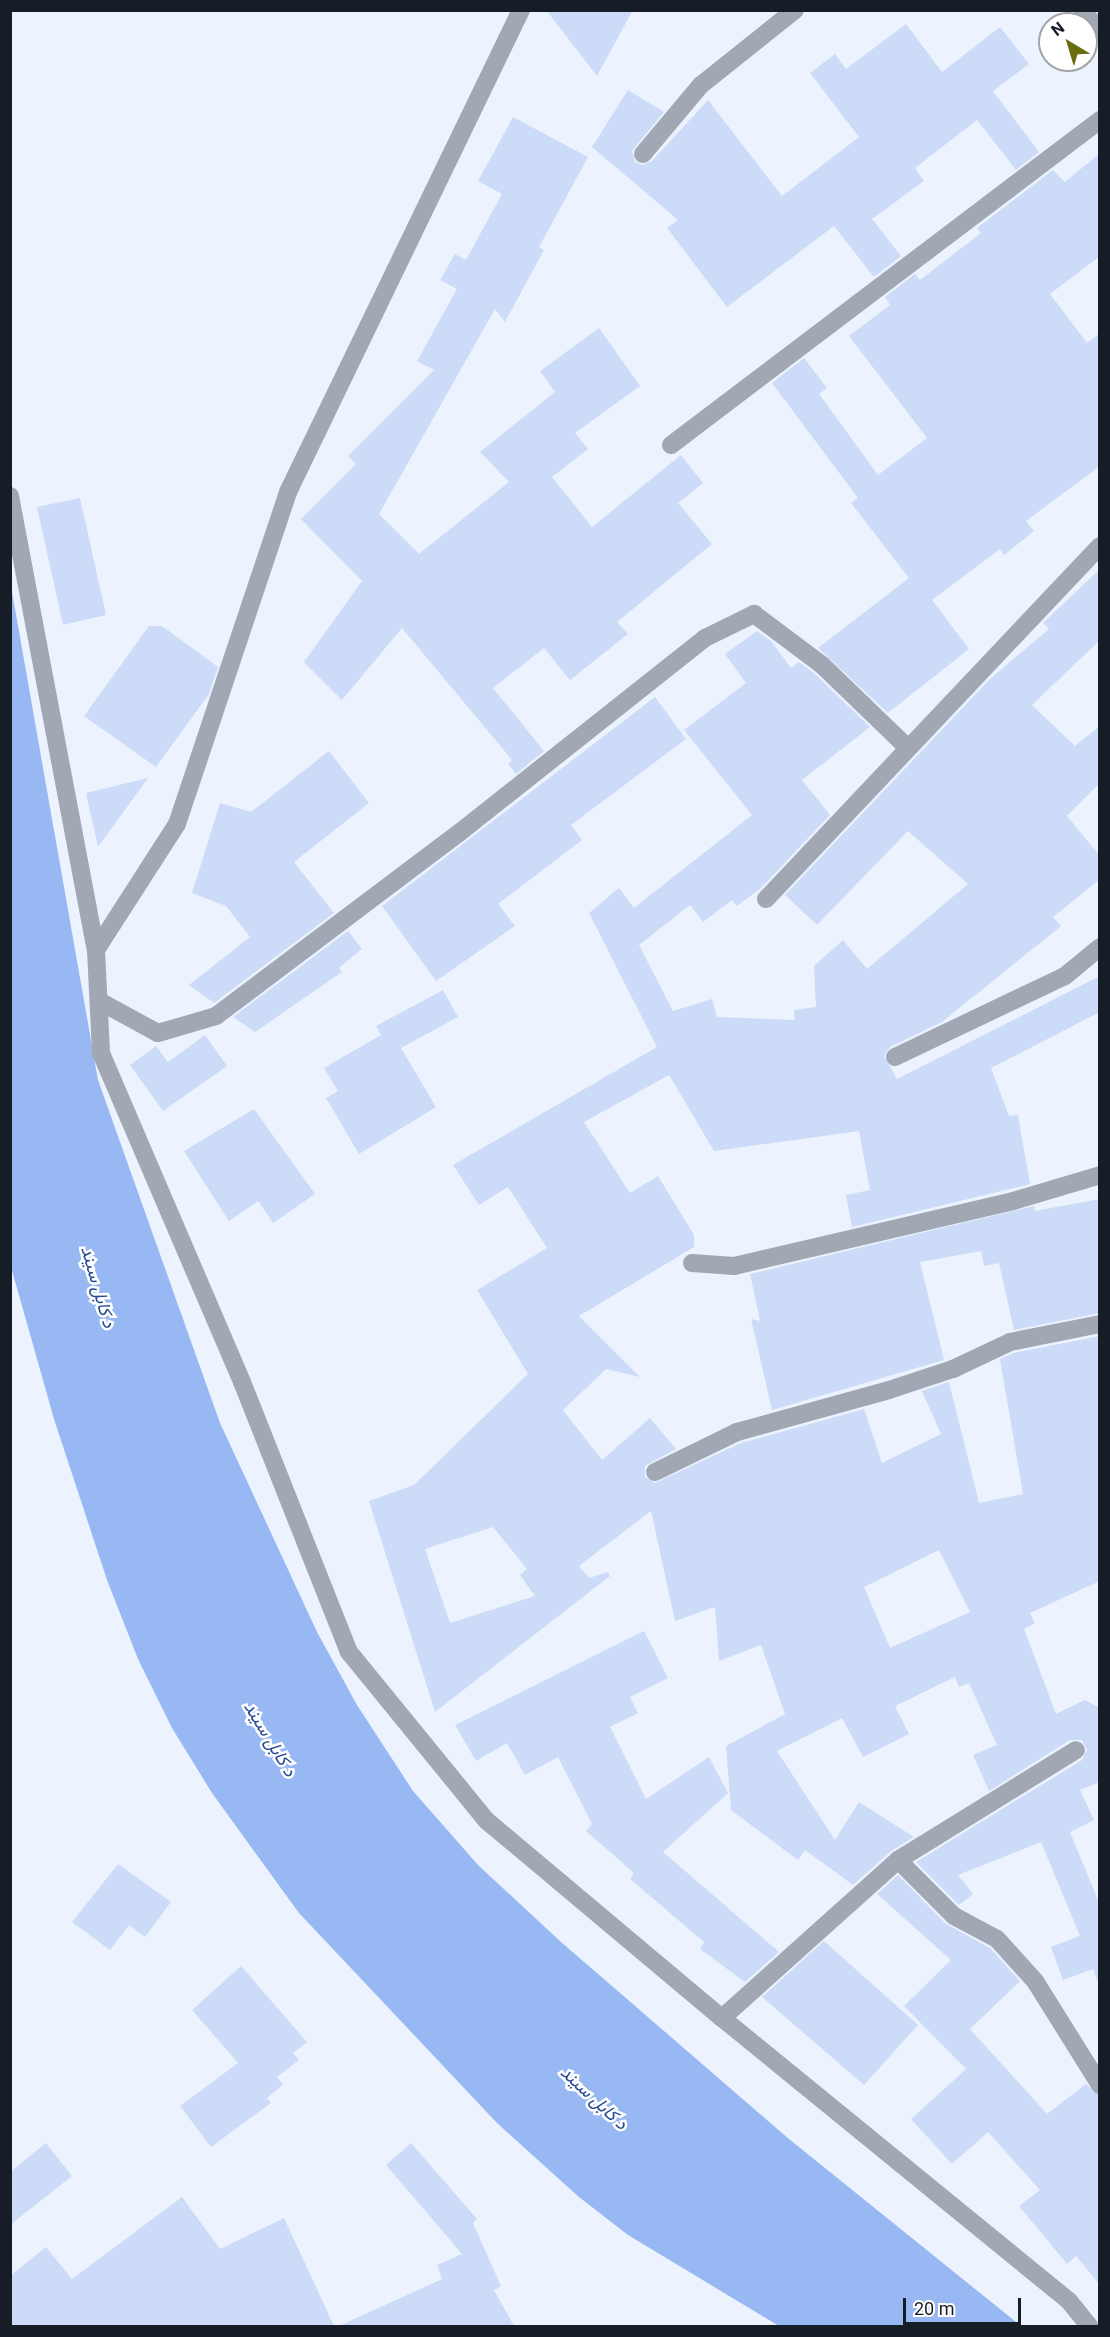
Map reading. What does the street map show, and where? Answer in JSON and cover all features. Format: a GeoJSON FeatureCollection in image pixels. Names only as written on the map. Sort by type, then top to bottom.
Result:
{"type":"FeatureCollection","features":[{"type":"Feature","properties":{"kind":"street"},"geometry":{"type":"LineString","coordinates":[[96,950],[177,824],[288,492],[521,10]]}},
{"type":"Feature","properties":{"kind":"street"},"geometry":{"type":"LineString","coordinates":[[643,154],[701,85],[795,10]]}},
{"type":"Feature","properties":{"kind":"street"},"geometry":{"type":"LineString","coordinates":[[1082,10],[1100,31]]}},
{"type":"Feature","properties":{"kind":"street"},"geometry":{"type":"LineString","coordinates":[[671,445],[1100,120]]}},
{"type":"Feature","properties":{"kind":"street"},"geometry":{"type":"LineString","coordinates":[[10,496],[96,950],[101,1053],[243,1382],[349,1652],[487,1821],[722,2019],[1069,2301],[1089,2326]]}},
{"type":"Feature","properties":{"kind":"street"},"geometry":{"type":"LineString","coordinates":[[766,898],[1100,546]]}},
{"type":"Feature","properties":{"kind":"street"},"geometry":{"type":"LineString","coordinates":[[99,1001],[158,1033],[216,1016],[459,833],[705,638],[754,614],[822,665],[907,747]]}},
{"type":"Feature","properties":{"kind":"street"},"geometry":{"type":"LineString","coordinates":[[895,1057],[1065,976],[1100,947]]}},
{"type":"Feature","properties":{"kind":"street"},"geometry":{"type":"LineString","coordinates":[[692,1263],[734,1266],[1013,1201],[1100,1175]]}},
{"type":"Feature","properties":{"kind":"street"},"geometry":{"type":"LineString","coordinates":[[655,1472],[737,1432],[889,1390],[953,1369],[1010,1342],[1100,1324]]}},
{"type":"Feature","properties":{"kind":"street"},"geometry":{"type":"LineString","coordinates":[[722,2019],[898,1860],[1076,1750]]}},
{"type":"Feature","properties":{"kind":"street"},"geometry":{"type":"LineString","coordinates":[[898,1860],[954,1916],[997,1939],[1027,1972],[1100,2085]]}},
{"type":"Feature","properties":{"kind":"water","name":"د کابل سيند"},"geometry":{"type":"Polygon","coordinates":[[[11,586],[98,1080],[220,1423],[317,1632],[357,1705],[413,1791],[478,1865],[561,1942],[789,2139],[1021,2326],[779,2326],[628,2235],[579,2197],[497,2123],[299,1913],[212,1793],[172,1728],[138,1659],[107,1580],[54,1419],[11,1267],[11,586]]]}},
{"type":"Feature","properties":{"kind":"building"},"geometry":{"type":"Polygon","coordinates":[[[546,10],[633,10],[597,76],[546,10]]]}},
{"type":"Feature","properties":{"kind":"building"},"geometry":{"type":"Polygon","coordinates":[[[906,24],[942,72],[1000,27],[1029,64],[993,91],[1039,152],[1016,170],[977,120],[915,168],[924,181],[872,219],[901,256],[874,277],[834,226],[727,307],[667,228],[678,220],[592,147],[628,90],[664,112],[632,151],[635,162],[642,165],[652,161],[708,100],[782,196],[859,137],[810,73],[835,54],[846,69],[906,24]]]}},
{"type":"Feature","properties":{"kind":"building"},"geometry":{"type":"Polygon","coordinates":[[[513,117],[588,157],[539,247],[544,250],[505,322],[495,309],[379,514],[419,554],[509,482],[480,452],[555,392],[540,371],[599,328],[640,386],[575,433],[588,449],[552,477],[592,527],[681,455],[703,483],[678,503],[712,544],[617,622],[628,634],[570,680],[544,648],[493,688],[544,751],[516,774],[508,764],[512,760],[402,628],[342,700],[304,662],[362,581],[301,519],[356,464],[348,456],[434,370],[417,361],[457,289],[440,280],[455,254],[466,260],[502,194],[478,181],[513,117]]]}},
{"type":"Feature","properties":{"kind":"building"},"geometry":{"type":"Polygon","coordinates":[[[1100,153],[1100,256],[1050,294],[1087,343],[1100,333],[1100,466],[1026,521],[1034,531],[1004,555],[1000,549],[932,600],[969,649],[888,713],[818,648],[909,578],[851,503],[858,498],[772,383],[804,358],[827,388],[819,394],[878,475],[927,438],[849,336],[890,305],[885,297],[915,274],[920,280],[981,233],[977,228],[1053,170],[1065,182],[1100,153]]]}},
{"type":"Feature","properties":{"kind":"building"},"geometry":{"type":"Polygon","coordinates":[[[80,498],[106,615],[63,625],[37,507],[80,498]]]}},
{"type":"Feature","properties":{"kind":"building"},"geometry":{"type":"Polygon","coordinates":[[[1100,569],[1100,640],[1032,705],[1075,746],[1100,726],[1100,783],[1067,816],[1100,856],[1100,879],[1053,917],[1061,926],[942,1022],[890,1047],[884,1056],[897,1079],[1100,976],[1100,1012],[991,1068],[1009,1116],[1018,1115],[1030,1184],[852,1227],[846,1195],[870,1190],[859,1131],[714,1151],[669,1075],[584,1122],[630,1193],[658,1176],[694,1235],[694,1247],[579,1316],[640,1377],[606,1369],[563,1410],[602,1460],[650,1418],[676,1449],[645,1466],[645,1477],[655,1483],[741,1443],[864,1409],[882,1463],[941,1434],[922,1391],[949,1382],[979,1503],[1023,1494],[1000,1359],[1014,1353],[1100,1336],[1100,1581],[1030,1613],[1035,1623],[1024,1629],[1056,1714],[1085,1700],[1100,1708],[1100,1782],[1080,1790],[1094,1820],[1070,1832],[1100,1905],[1098,1982],[1093,1969],[1063,1980],[1051,1947],[1080,1936],[1041,1842],[958,1875],[973,1894],[959,1905],[916,1862],[1082,1760],[1087,1750],[1082,1740],[1070,1740],[989,1791],[973,1755],[997,1745],[969,1683],[959,1687],[955,1677],[895,1706],[909,1734],[863,1757],[842,1718],[777,1751],[835,1840],[859,1802],[914,1837],[891,1851],[853,1885],[805,1850],[798,1860],[731,1810],[726,1746],[785,1714],[761,1645],[719,1661],[715,1607],[675,1621],[651,1511],[579,1566],[589,1578],[608,1572],[610,1576],[435,1712],[369,1501],[414,1485],[528,1374],[477,1290],[547,1248],[508,1187],[479,1205],[453,1165],[657,1047],[589,913],[619,888],[634,908],[752,815],[684,730],[746,683],[725,654],[757,631],[771,641],[791,668],[799,662],[815,674],[870,727],[802,780],[830,815],[761,888],[737,906],[732,900],[703,922],[690,905],[639,945],[673,1011],[712,999],[717,1017],[795,1020],[794,1010],[816,1007],[814,966],[843,940],[867,969],[968,884],[908,831],[817,925],[785,895],[991,678],[1049,629],[1043,623],[1100,569]],[[493,1527],[425,1549],[450,1623],[535,1596],[520,1575],[527,1569],[493,1527]],[[939,1550],[864,1587],[890,1648],[970,1612],[939,1550]]]}},
{"type":"Feature","properties":{"kind":"building"},"geometry":{"type":"Polygon","coordinates":[[[149,626],[162,626],[218,667],[209,694],[156,767],[84,716],[149,626]]]}},
{"type":"Feature","properties":{"kind":"building"},"geometry":{"type":"Polygon","coordinates":[[[655,697],[686,739],[571,825],[582,840],[498,904],[515,926],[436,981],[382,906],[655,697]]]}},
{"type":"Feature","properties":{"kind":"building"},"geometry":{"type":"Polygon","coordinates":[[[329,751],[369,803],[294,862],[334,913],[214,1003],[189,985],[250,937],[226,906],[192,893],[220,803],[251,812],[329,751]]]}},
{"type":"Feature","properties":{"kind":"building"},"geometry":{"type":"Polygon","coordinates":[[[148,778],[98,847],[86,793],[148,778]]]}},
{"type":"Feature","properties":{"kind":"building"},"geometry":{"type":"Polygon","coordinates":[[[348,931],[362,949],[339,968],[342,972],[255,1032],[233,1017],[348,931]]]}},
{"type":"Feature","properties":{"kind":"building"},"geometry":{"type":"Polygon","coordinates":[[[443,990],[458,1017],[401,1048],[436,1107],[359,1154],[326,1098],[338,1091],[324,1068],[381,1035],[376,1026],[443,990]]]}},
{"type":"Feature","properties":{"kind":"building"},"geometry":{"type":"Polygon","coordinates":[[[205,1035],[227,1066],[163,1111],[130,1065],[156,1046],[168,1062],[205,1035]]]}},
{"type":"Feature","properties":{"kind":"building"},"geometry":{"type":"Polygon","coordinates":[[[254,1109],[315,1194],[273,1223],[258,1201],[229,1221],[184,1151],[254,1109]]]}},
{"type":"Feature","properties":{"kind":"building"},"geometry":{"type":"Polygon","coordinates":[[[1100,1199],[1100,1313],[1014,1330],[999,1263],[984,1266],[981,1251],[920,1262],[944,1360],[772,1410],[751,1319],[760,1321],[750,1274],[1034,1206],[1035,1211],[1100,1199]]]}},
{"type":"Feature","properties":{"kind":"building"},"geometry":{"type":"Polygon","coordinates":[[[644,1631],[668,1678],[630,1697],[638,1713],[610,1727],[646,1799],[709,1757],[728,1793],[663,1852],[779,1952],[745,1982],[700,1949],[704,1942],[630,1879],[634,1873],[586,1831],[592,1824],[558,1757],[525,1775],[507,1743],[476,1761],[455,1725],[644,1631]]]}},
{"type":"Feature","properties":{"kind":"building"},"geometry":{"type":"Polygon","coordinates":[[[118,1864],[171,1902],[145,1937],[129,1925],[110,1950],[72,1922],[118,1864]]]}},
{"type":"Feature","properties":{"kind":"building"},"geometry":{"type":"Polygon","coordinates":[[[898,1875],[946,1924],[990,1948],[1020,1981],[970,2029],[1047,2114],[1086,2084],[1100,2096],[1100,2285],[1076,2256],[1067,2264],[1019,2206],[1040,2190],[988,2132],[952,2164],[911,2119],[966,2069],[904,2006],[951,1960],[877,1894],[898,1875]]]}},
{"type":"Feature","properties":{"kind":"building"},"geometry":{"type":"Polygon","coordinates":[[[824,1941],[918,2025],[864,2085],[762,1997],[824,1941]]]}},
{"type":"Feature","properties":{"kind":"building"},"geometry":{"type":"Polygon","coordinates":[[[241,1966],[307,2042],[293,2053],[299,2060],[277,2077],[283,2084],[267,2098],[271,2103],[211,2147],[180,2106],[238,2063],[192,2010],[241,1966]]]}},
{"type":"Feature","properties":{"kind":"building"},"geometry":{"type":"Polygon","coordinates":[[[46,2143],[72,2176],[10,2225],[10,2172],[46,2143]]]}},
{"type":"Feature","properties":{"kind":"building"},"geometry":{"type":"Polygon","coordinates":[[[411,2143],[477,2219],[473,2223],[501,2286],[494,2290],[514,2326],[339,2326],[442,2279],[437,2265],[462,2254],[386,2165],[411,2143]]]}},
{"type":"Feature","properties":{"kind":"building"},"geometry":{"type":"Polygon","coordinates":[[[182,2197],[220,2249],[284,2218],[334,2326],[10,2326],[10,2276],[46,2247],[72,2279],[182,2197]]]}}]}
